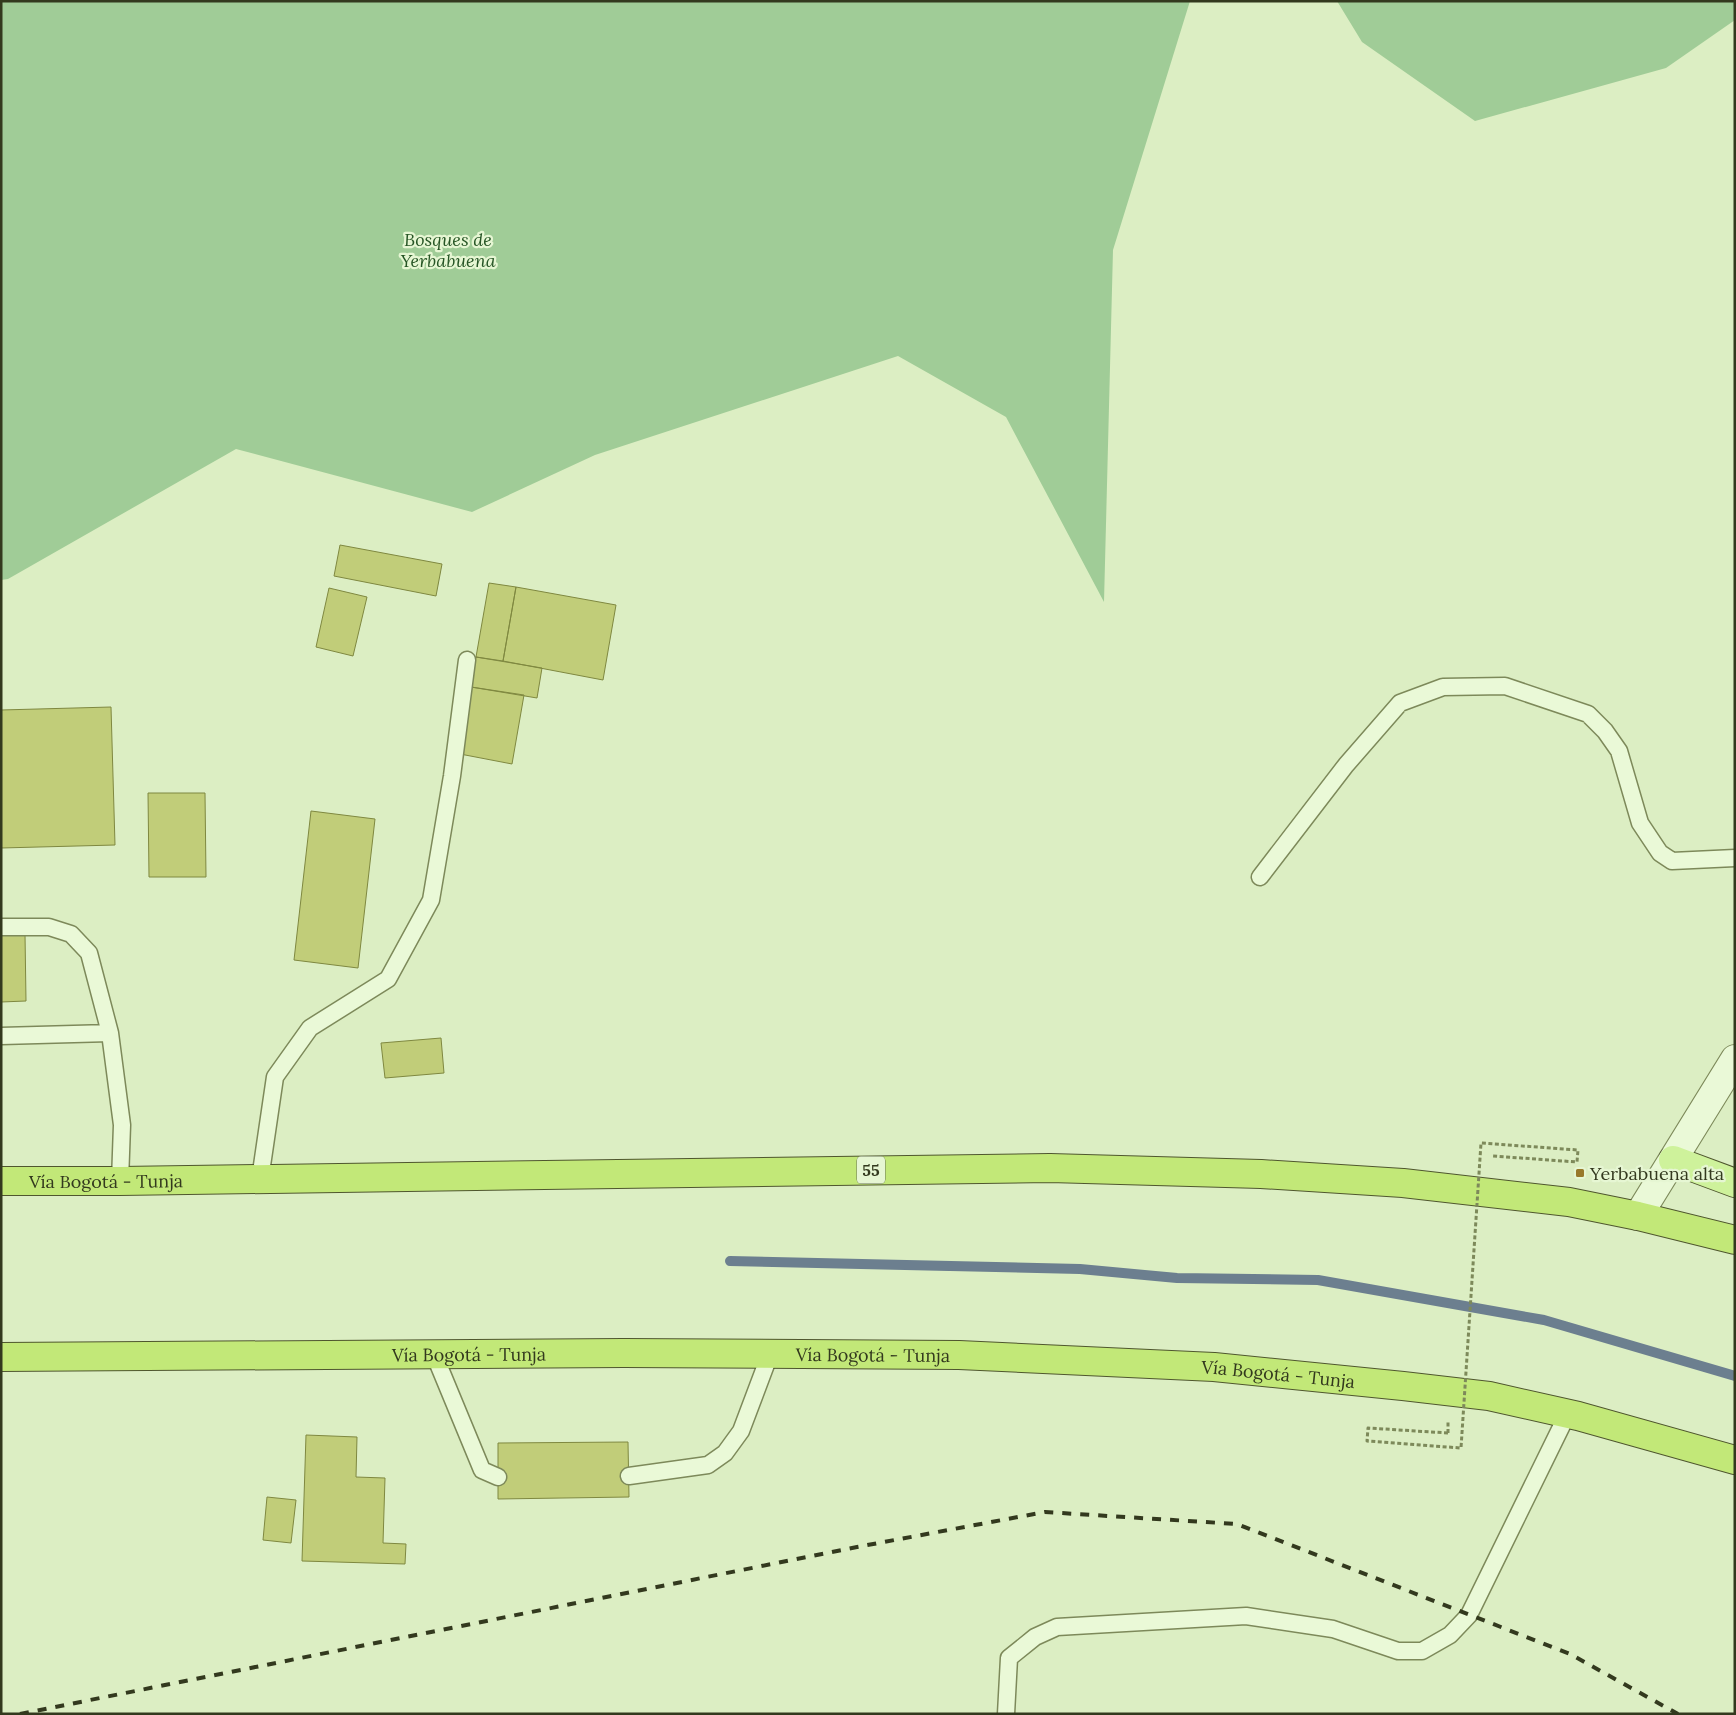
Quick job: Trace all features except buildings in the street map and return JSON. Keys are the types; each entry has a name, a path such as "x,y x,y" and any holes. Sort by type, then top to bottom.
{"highway":[{"name":"Vía Bogotá - Tunja","path":"1,1181 120,1181 1031,1168 1168,1170 1403,1183 1570,1202 1638,1216 1735,1240"},
{"name":"Vía Bogotá - Tunja","path":"1,1356 624,1353 959,1355 1214,1367 1489,1396 1568,1414 1735,1460"}],"main road":[{"path":"1672,1160 1735,1182"},
{"path":"1669,1443 1735,1456"}],"street":[{"path":"1638,1216 1735,1059"}],"lane":[{"path":"260,1179 275,1077 310,1028 388,980 431,900 452,776 467,660"},
{"path":"1260,877 1346,765 1400,703 1443,687 1504,686 1588,714 1605,731 1619,751 1640,823 1660,853 1672,861 1735,858"},
{"path":"1,927 49,927 71,934 89,953 110,1034 122,1125 120,1181"},
{"path":"1,1036 110,1034"},
{"path":"434,1354 482,1470 498,1477"},
{"path":"629,1476 708,1465 725,1453 741,1431 770,1354"},
{"path":"1006,1714 1009,1658 1035,1637 1057,1627 1246,1616 1333,1629 1398,1651 1422,1651 1445,1639 1469,1615 1568,1414"}],"path":[{"path":"1448,1433 1368,1428 1367,1441 1461,1448 1481,1143 1578,1150 1576,1162 1493,1156"}],"green space":[{"name":"Bosques de Yerbabuena","path":"1,1 1190,1 1113,250 1104,602 1006,417 898,356 595,455 472,512 236,449 8,579 1,580"},
{"path":"1337,1 1735,1 1735,20 1666,68 1475,121 1362,42"}],"waterway":[{"path":"730,1261 1080,1269 1177,1278 1318,1280 1544,1320 1735,1376"}],"railway":[{"path":"20,1714 857,1547 1045,1512 1237,1524 1570,1654 1678,1714"}],"place":[{"name":"Yerbabuena alta","path":"1580,1173"}]}
